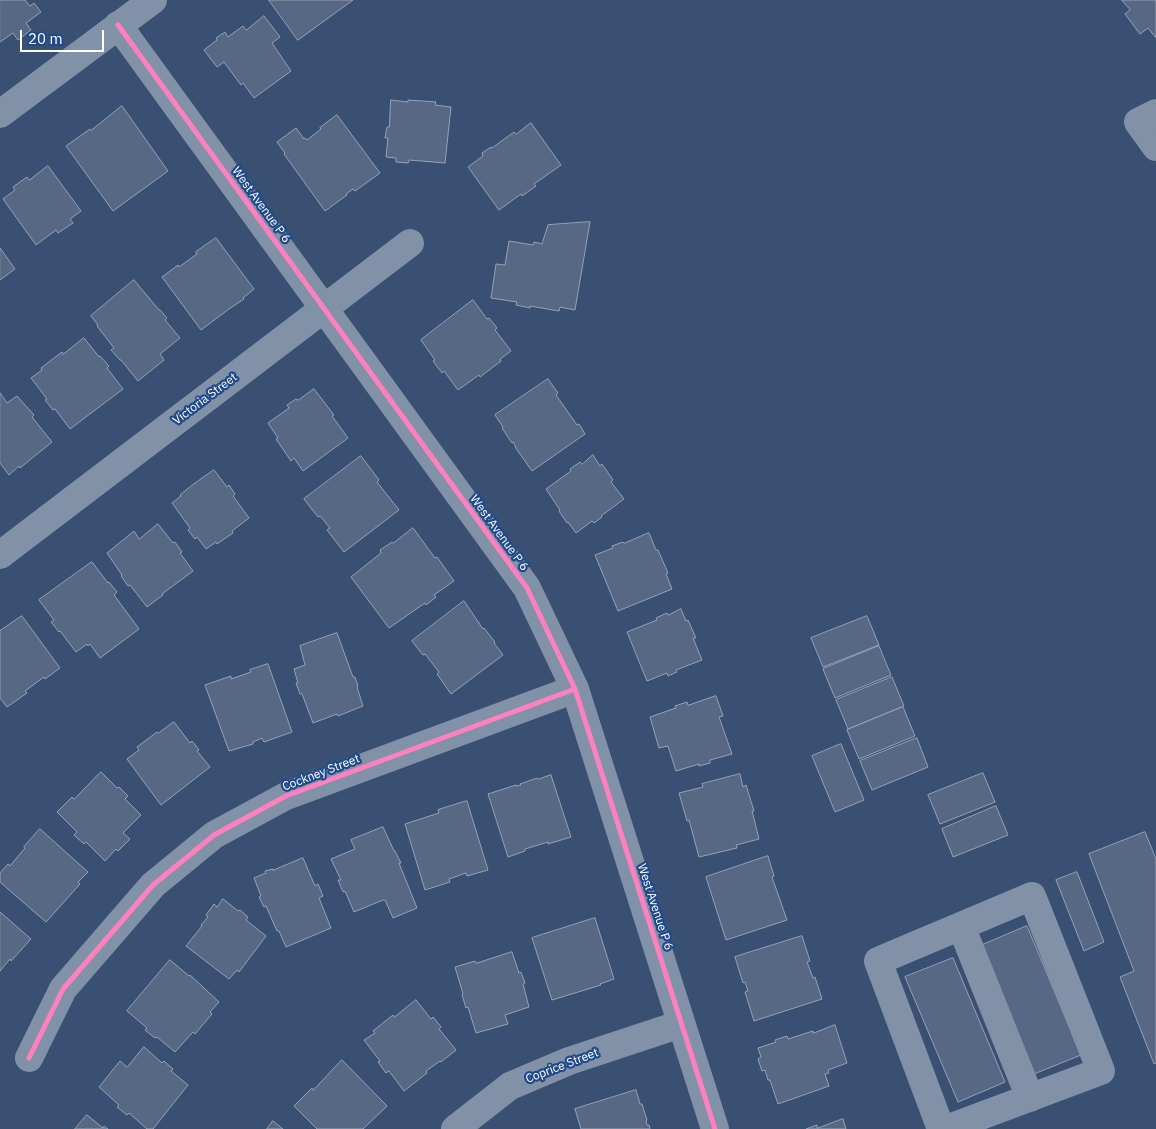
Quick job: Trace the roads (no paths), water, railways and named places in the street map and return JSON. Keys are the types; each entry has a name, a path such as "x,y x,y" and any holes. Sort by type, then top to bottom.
{"street":[{"path":"0,114 154,0"},
{"name":"West Avenue P 6","path":"118,25 527,588 575,690 714,1129"},
{"path":"1156,113 1138,122 1156,146"},
{"name":"Victoria Street","path":"0,555 410,243"},
{"name":"Cockney Street","path":"29,1058 63,989 153,885 214,835 286,796 575,690"},
{"path":"941,1129 878,961 1032,896 1101,1071 946,1129"},
{"path":"961,926 1030,1098"},
{"name":"Coprice Street","path":"455,1129 510,1086 569,1061 681,1024"}]}
